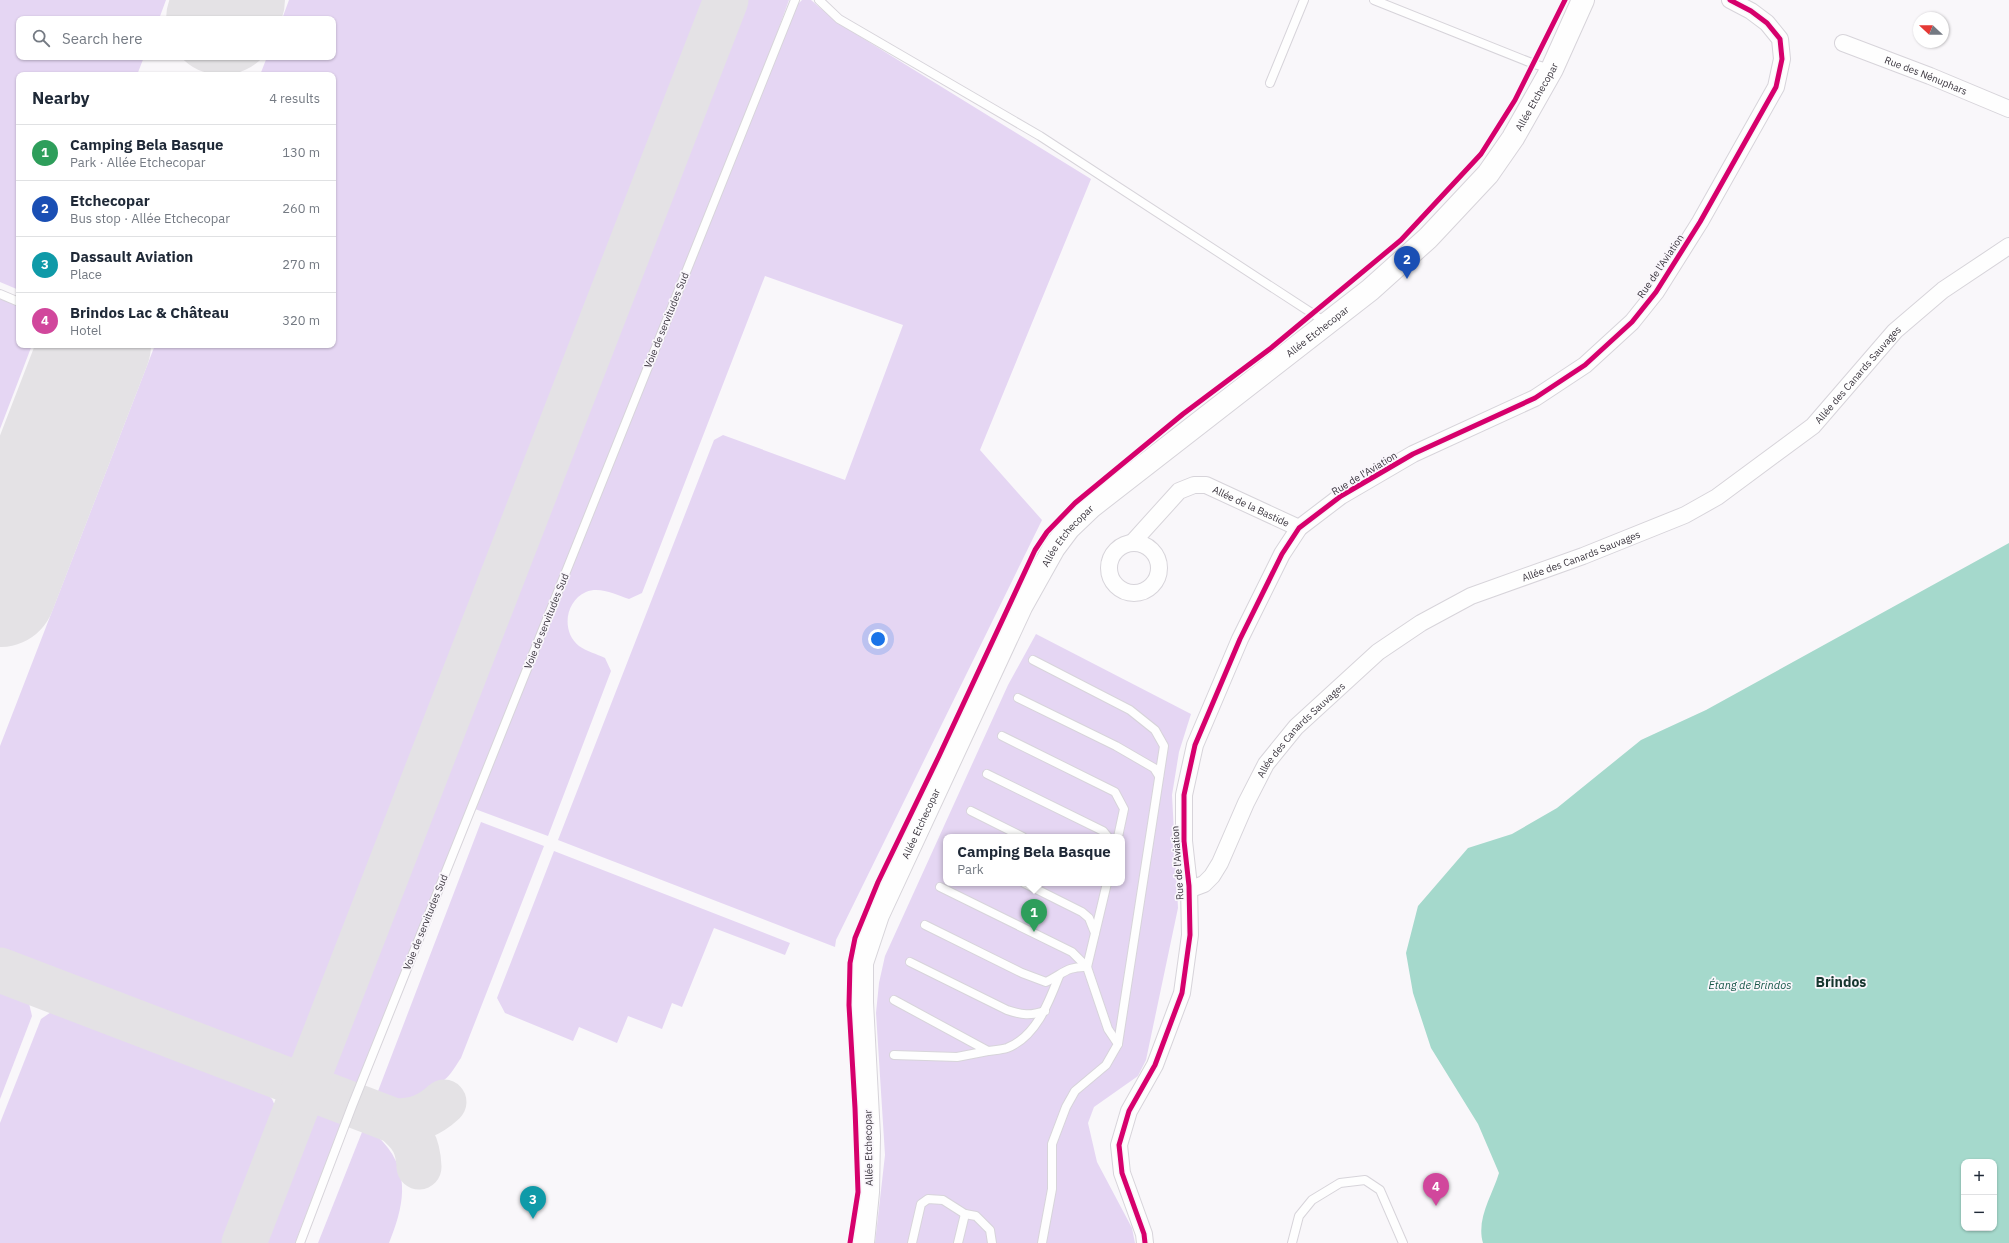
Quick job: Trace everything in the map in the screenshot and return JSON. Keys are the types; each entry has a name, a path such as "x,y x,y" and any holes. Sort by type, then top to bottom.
{"street":[{"name":"Allée Etchecopar","path":"863,1243 868,1192 869,1136 862,1002 862,963 878,915 1021,607 1054,548 1069,528 1091,508 1370,290 1428,238 1488,174 1513,138 1552,69 1583,0"},
{"name":"Rue de l'Aviation","path":"1145,1243 1144,1234 1122,1173 1119,1145 1129,1111 1155,1065 1182,993 1190,935 1189,886 1184,841 1184,795 1195,745 1240,639 1282,554 1299,528 1341,496 1413,454 1535,398 1585,365 1632,322 1656,292 1700,222 1776,87 1782,59 1780,39 1767,23 1752,11 1730,0"},
{"name":"Rue des Nénuphars","path":"1843,43 1930,76 2009,109"},
{"name":"Allée des Canards Sauvages","path":"1189,886 1196,887 1204,884 1212,876 1220,863 1246,803 1266,764 1296,727 1378,652 1421,623 1471,596 1583,556 1685,515 1717,497 1813,426 1895,331 1937,295 1999,251 2009,246"},
{"name":"Allée de la Bastide","path":"1132,543 1179,491 1194,485 1206,485 1299,528"}],"lane":[{"name":"Voie de servitudes Sud","path":"300,1243 352,1106 794,0"},
{"path":"819,0 839,19 1040,136 1327,323"},
{"path":"1270,83 1304,0"},
{"path":"1374,0 1534,64 1552,69"},
{"path":"0,294 16,301"},
{"path":"1033,660 1130,710 1155,730 1164,746 1118,1044 1106,1065 1075,1091 1066,1107 1052,1144 1052,1189 1042,1243"},
{"path":"1018,698 1116,746 1154,768 1159,776"},
{"path":"1002,736 1115,792 1124,809 1119,834"},
{"path":"987,774 1103,831 1106,834"},
{"path":"971,811 1017,834"},
{"path":"1030,886 1082,912 1089,918 1095,934"},
{"path":"1102,886 1104,896"},
{"path":"1087,967 1106,886"},
{"path":"940,887 1072,952 1087,967 1108,1029 1118,1044"},
{"path":"925,925 1022,973 1046,982 1059,976 1067,969 1087,967"},
{"path":"910,962 1007,1010 1023,1016 1033,1015 1045,1011"},
{"path":"894,1055 957,1056 1006,1048 1015,1044 1025,1036 1045,1011 1059,976"},
{"path":"894,1000 988,1051"},
{"path":"1292,1243 1299,1216 1312,1200 1340,1184 1365,1180 1380,1190 1403,1243"},
{"path":"912,1243 921,1204 928,1198 943,1200 966,1214 976,1216 990,1230 992,1243"},
{"path":"958,1243 966,1214"}],"shaded area":[{"path":"0,0 166,0 160,16 16,16 16,60 143,60 138,72 16,72 16,289 0,282"},
{"path":"289,0 716,0 307,1052 301,1062 291,1065 280,1064 0,956 0,746 154,348 336,348 336,72 261,72 266,60 336,60 336,16 283,16"},
{"path":"735,0 789,0 769,55 354,1091 317,1078"},
{"path":"802,0 811,0 838,23 1091,179 980,450 1042,520 836,940 835,947 558,840 714,440 723,435 845,480 903,325 765,276 642,593 629,599 608,592 591,590 579,596 570,609 568,625 573,640 582,648 605,658 611,671 548,836 475,809 797,5"},
{"path":"0,299 16,305 16,348 31,348 0,429"},
{"path":"1036,634 1191,714 1179,752 1172,795 1178,908 1146,1060 1138,1076 1094,1107 1088,1123 1097,1162 1132,1228 1135,1243 875,1243 885,1155 876,1013 879,983 885,956 1008,685"},
{"path":"481,822 544,846 461,1058 453,1070 447,1078 437,1086 420,1095 393,1101 375,1099"},
{"path":"554,851 790,943 785,955 714,928 682,1007 672,1003 662,1029 628,1016 617,1043 579,1027 573,1041 505,1013 497,998"},
{"path":"0,987 28,999 32,1016 0,1099"},
{"path":"57,1008 258,1083 272,1099 279,1115 277,1135 235,1243 0,1243 0,1123 41,1019"},
{"path":"307,1104 343,1118 295,1243 253,1243"},
{"path":"364,1127 381,1140 392,1154 398,1166 401,1179 401,1204 389,1243 318,1243"}],"water":[{"name":"Étang de Brindos","path":"2009,543 2009,1243 1483,1243 1481,1234 1483,1216 1499,1173 1478,1124 1431,1048 1413,993 1406,953 1418,906 1468,848 1512,834 1557,808 1641,740 1706,710"}],"taxiway":[{"path":"244,1243 726,0"},
{"path":"0,970 395,1121 406,1131 413,1141 417,1152 419,1167"},
{"path":"395,1121 421,1117 433,1111 444,1102"}],"runway":[{"path":"223,16 229,0"},
{"path":"0,591 94,348"}],"cycle path":[{"path":"850,1243 858,1192 849,1005 850,963 855,938 878,882 939,756 1035,550 1047,532 1075,503 1183,414 1271,348 1401,240 1481,154 1515,100 1565,0"},
{"path":"1145,1243 1144,1234 1122,1173 1119,1145 1129,1111 1155,1065 1182,993 1190,935 1189,886 1184,841 1184,795 1195,745 1240,639 1282,554 1299,528 1341,496 1413,454 1535,398 1585,365 1632,322 1656,292 1700,222 1776,87 1782,59 1780,39 1767,23 1751,11 1730,0"}],"place":[{"name":"Etchecopar","path":"1407,279"},
{"name":"Camping Bela Basque","path":"1034,932"},
{"name":"Brindos Lac & Château","path":"1436,1206"},
{"name":"Dassault Aviation","path":"533,1219"}],"district":[{"name":"Brindos","path":"1841,982"}]}
